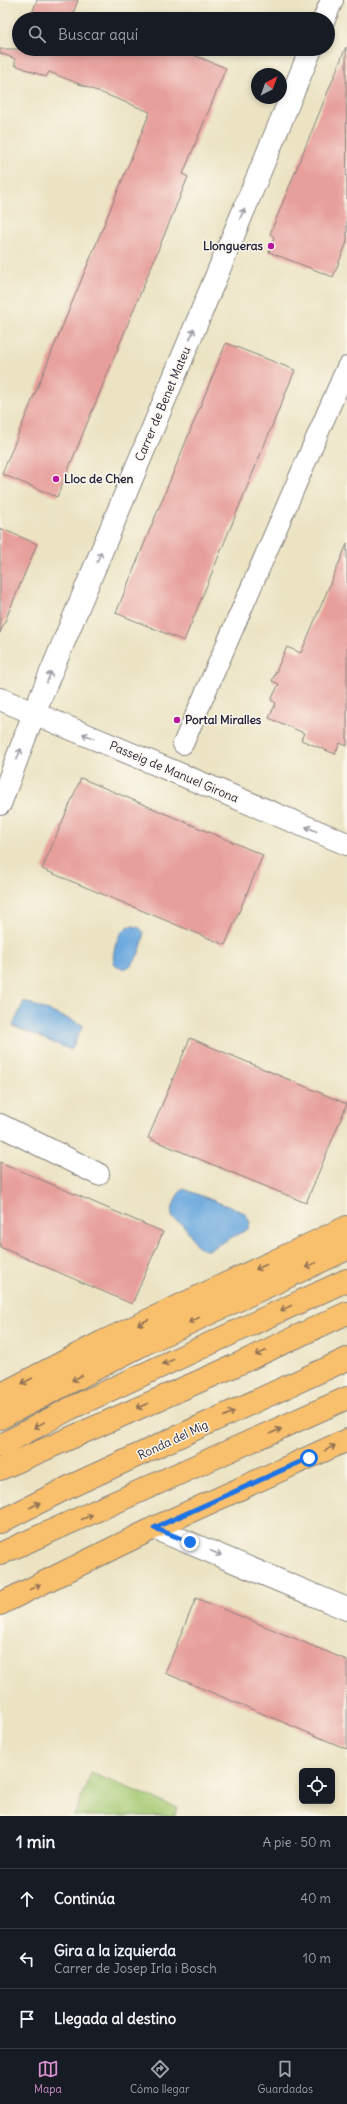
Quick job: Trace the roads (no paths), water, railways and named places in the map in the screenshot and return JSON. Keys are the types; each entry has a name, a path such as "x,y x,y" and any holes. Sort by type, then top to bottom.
{"main road":[{"path":"0,1395 102,1342 347,1227"},
{"path":"0,1418 144,1344 347,1249"},
{"path":"0,1446 71,1408 347,1280"},
{"path":"0,1469 227,1369 347,1313"},
{"name":"Ronda del Mig","path":"0,1522 71,1486 347,1359"},
{"path":"0,1554 347,1398"},
{"path":"0,1604 154,1528 347,1440"}],"street":[{"path":"327,12 332,0"},
{"name":"Carrer de Benet Mateu","path":"0,804 34,713 308,56"},
{"path":"183,744 347,367"},
{"name":"Passeig de Manuel Girona","path":"0,699 347,844"},
{"path":"0,1125 98,1174"},
{"path":"154,1528 347,1609"}],"water":[{"path":"130,926 138,927 142,930 142,943 140,951 132,964 127,968 121,968 114,963 113,958 115,948 122,932"},
{"path":"24,1001 83,1025 71,1050 13,1026"},
{"path":"184,1189 245,1213 250,1222 248,1229 208,1250 203,1250 197,1246 190,1233 172,1217 176,1199 179,1193"}],"place":[{"name":"Llongueras","path":"271,246"},
{"name":"Lloc de Chen","path":"56,479"},
{"name":"Portal Miralles","path":"177,720"}]}
